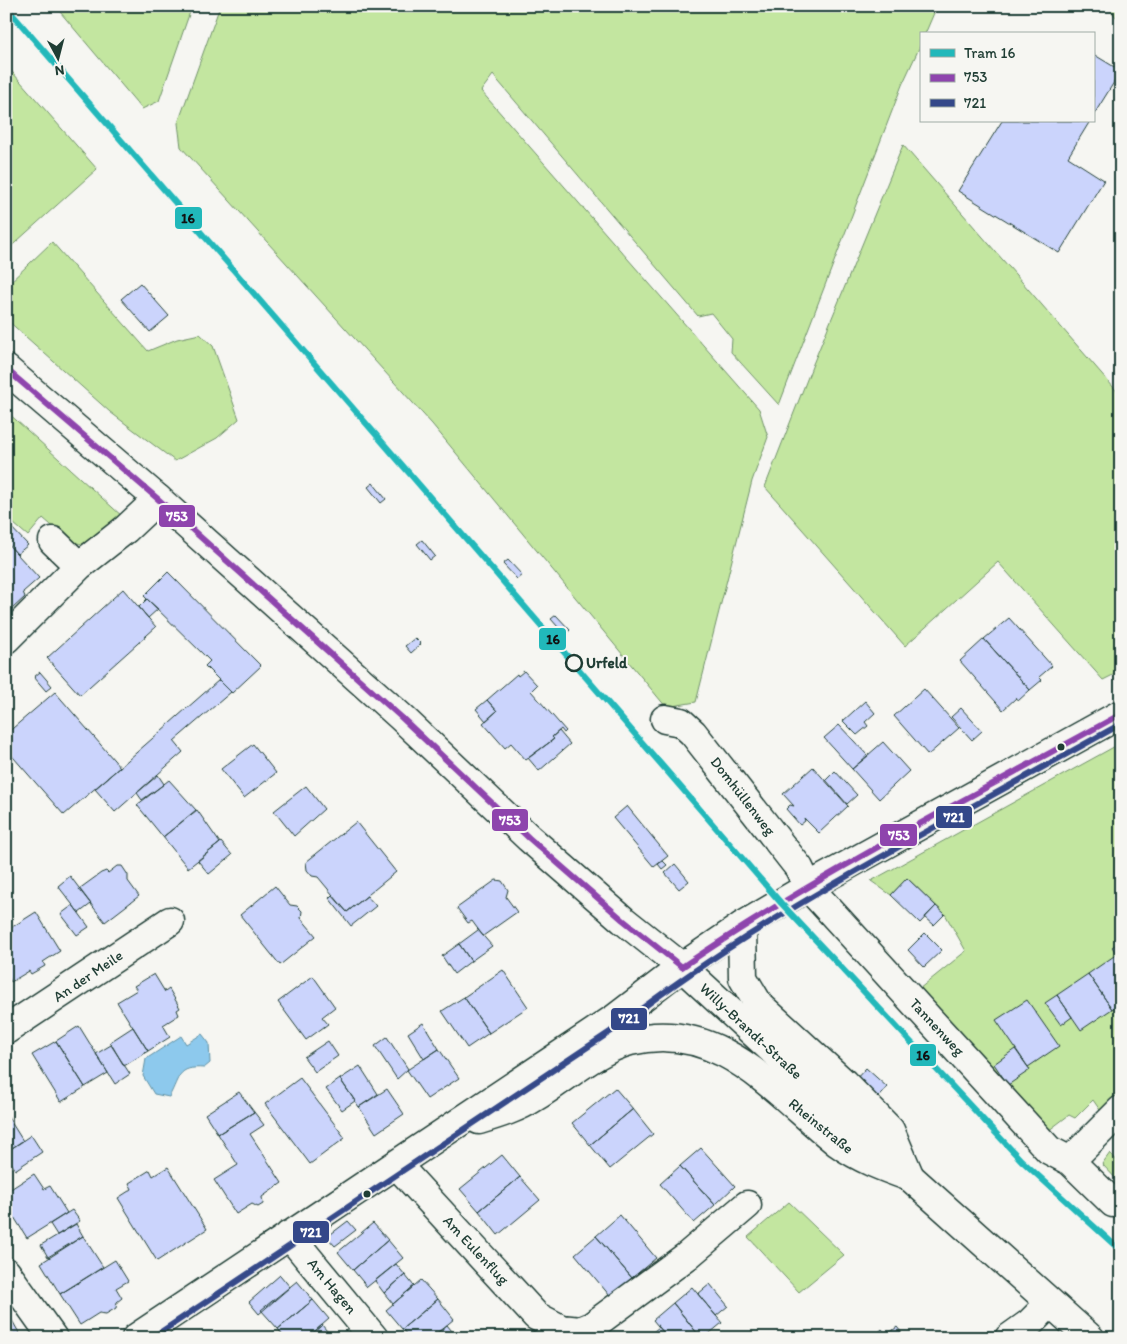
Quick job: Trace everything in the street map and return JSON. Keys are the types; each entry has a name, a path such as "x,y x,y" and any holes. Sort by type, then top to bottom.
{"street":[{"name":"Willy-Brandt-Straße","path":"6,369 158,499 401,717 528,838 623,920 682,967 910,1177 1090,1338"},
{"path":"6,639 79,566 126,529 158,499"},
{"path":"53,541 79,566"},
{"name":"Rheinstraße","path":"136,1338 614,1019 682,967 742,926 808,887 1121,714"},
{"name":"Domhüllenweg","path":"665,719 681,722 693,733 800,868 808,887"},
{"name":"Tannenweg","path":"808,887 1049,1150 1070,1161 1113,1203"},
{"name":"An der Meile","path":"6,1030 170,921"},
{"path":"742,926 743,978 759,1005 844,1083 890,1130 910,1177"},
{"name":"Rheinstraße","path":"452,1128 510,1111 534,1098 608,1050 630,1041 670,1036 717,1047 755,1073 840,1144 865,1160 910,1177"},
{"path":"1070,1161 1121,1110"},
{"name":"Am Eulenflug","path":"397,1165 536,1316 560,1333 580,1331 592,1326 687,1256 748,1205"},
{"name":"Am Hagen","path":"290,1235 374,1338"},
{"path":"6,1272 53,1338"},
{"path":"1009,1338 1030,1322 1050,1302"}],"green space":[{"path":"55,6 192,6 159,101 142,109"},
{"path":"220,6 937,6 926,32 920,32 920,46 902,85 779,405 731,352 732,339 711,313 698,316 493,75 481,91 759,409 768,437 752,481 696,702 666,707 432,424 181,147 178,123"},
{"path":"1107,6 1121,6 1121,23"},
{"path":"6,65 97,169 6,251"},
{"path":"903,145 1121,396 1121,671 1103,680 998,562 905,646 765,487 813,364"},
{"path":"52,242 148,351 177,339 200,334 213,346 239,419 217,438 175,461 110,412 6,319 6,286"},
{"path":"6,411 123,517 91,542 83,544 76,543 67,538 43,518 28,536 6,517"},
{"path":"1121,743 1121,1093 1102,1113 1093,1100 1075,1118 1069,1115 1048,1131 919,989 966,951 945,914 907,878 891,895 871,881"},
{"path":"1110,1153 1121,1165 1121,1184 1102,1164"},
{"path":"789,1202 844,1255 799,1292 748,1237"}],"water":[{"path":"202,1034 209,1043 210,1063 204,1068 189,1069 180,1074 169,1097 154,1094 143,1076 146,1059 181,1036 186,1044"}],"building":[{"path":"1094,55 1121,71 1094,114"},
{"path":"1001,122 1089,122 1068,157 1104,180 1059,253 958,191"},
{"path":"140,283 169,316 150,332 121,299"},
{"path":"373,483 386,499 381,503 368,487"},
{"path":"6,522 28,545 17,554 6,542"},
{"path":"422,540 435,556 430,560 417,544"},
{"path":"6,542 39,578 23,592 25,597 12,609 6,607"},
{"path":"508,560 522,575 517,579 503,564"},
{"path":"168,572 261,666 232,693 205,666 210,661 144,596"},
{"path":"123,589 156,627 80,695 47,658"},
{"path":"147,599 158,609 148,618 139,607"},
{"path":"556,615 570,630 565,635 551,619"},
{"path":"1009,618 1052,666 1039,677 1042,680 1030,690 984,639"},
{"path":"415,638 421,644 411,653 405,646"},
{"path":"984,639 1030,690 1018,701 1016,698 1003,710 960,661"},
{"path":"524,671 537,685 531,691 566,731 564,733 561,729 552,737 554,739 526,760 511,743 505,748 483,723 497,711 487,700 517,674 518,676"},
{"path":"40,672 52,686 46,691 34,677"},
{"path":"219,680 231,692 174,741 183,752 115,812 95,789"},
{"path":"924,689 959,728 928,755 894,716"},
{"path":"55,692 120,767 64,815 6,749 6,734"},
{"path":"487,700 497,711 486,721 476,709"},
{"path":"865,701 875,713 865,722 868,726 857,735 843,721"},
{"path":"961,708 982,731 972,740 951,717"},
{"path":"839,725 868,756 852,769 824,738"},
{"path":"559,731 570,744 539,771 528,758 554,739 552,737"},
{"path":"883,742 909,771 879,799 852,769"},
{"path":"253,744 276,773 244,798 221,769"},
{"path":"813,767 848,806 819,833 804,818 805,821 800,825 786,809 790,805 794,806 783,794"},
{"path":"835,771 857,795 847,804 826,780"},
{"path":"158,775 164,784 142,800 137,793"},
{"path":"169,780 196,810 163,837 137,805"},
{"path":"306,786 324,809 294,836 274,811"},
{"path":"627,806 668,856 654,867 613,818"},
{"path":"197,810 220,843 188,868 163,837"},
{"path":"356,822 396,872 347,912 318,877 312,876 307,870 306,862"},
{"path":"221,842 232,855 209,874 198,861"},
{"path":"663,861 667,865 662,869 658,864"},
{"path":"675,864 689,881 679,889 665,873"},
{"path":"117,866 122,866 128,875 128,881 139,896 105,922 79,889 101,873 106,871 108,873"},
{"path":"70,876 91,904 79,913 58,886"},
{"path":"907,878 936,906 920,923 891,895"},
{"path":"496,880 502,881 508,890 506,897 517,912 483,936 472,921 468,923 457,908"},
{"path":"275,886 290,905 297,906 302,911 301,918 316,936 280,965 240,915"},
{"path":"332,895 347,912 367,896 376,906 351,926 329,898"},
{"path":"73,905 89,927 77,935 61,914"},
{"path":"936,906 945,914 934,925 925,917"},
{"path":"36,912 60,951 43,962 45,966 31,974 29,971 11,982 6,973 6,931"},
{"path":"478,930 492,946 471,961 459,944"},
{"path":"925,933 942,950 924,967 908,950"},
{"path":"1121,941 1121,959 1112,947"},
{"path":"459,944 471,961 454,974 442,956"},
{"path":"1117,954 1121,959 1121,1003 1112,1009 1088,974"},
{"path":"503,970 528,1007 489,1033 464,997"},
{"path":"154,974 165,992 169,989 180,1008 177,1010 179,1015 163,1025 170,1037 148,1051 117,1002 137,990 134,986"},
{"path":"1088,974 1112,1009 1081,1030 1057,995"},
{"path":"313,976 335,1007 322,1017 328,1024 306,1040 278,1002"},
{"path":"1057,995 1072,1017 1061,1025 1045,1003"},
{"path":"464,997 489,1033 467,1048 442,1011"},
{"path":"1027,1000 1059,1046 1028,1067 996,1020"},
{"path":"423,1023 439,1049 424,1059 408,1033"},
{"path":"79,1026 108,1073 85,1087 56,1041"},
{"path":"133,1027 148,1051 124,1066 110,1042"},
{"path":"387,1037 408,1069 397,1079 375,1046"},
{"path":"56,1041 85,1087 61,1102 32,1055"},
{"path":"328,1041 338,1056 315,1072 304,1057"},
{"path":"111,1045 130,1074 115,1084 96,1054"},
{"path":"439,1049 459,1078 427,1099 407,1070"},
{"path":"1015,1049 1030,1070 1008,1085 994,1064"},
{"path":"360,1066 378,1094 359,1107 340,1079"},
{"path":"866,1068 887,1087 876,1100 854,1081"},
{"path":"300,1078 345,1138 310,1164 265,1104"},
{"path":"340,1079 355,1101 342,1110 326,1089"},
{"path":"615,1088 633,1109 590,1145 572,1123"},
{"path":"387,1089 404,1114 376,1133 359,1107"},
{"path":"239,1092 254,1112 218,1134 205,1114"},
{"path":"633,1109 653,1134 610,1169 590,1145"},
{"path":"254,1112 264,1125 250,1134 282,1183 262,1197 263,1204 258,1207 252,1204 236,1214 214,1180 238,1165 218,1134"},
{"path":"6,1114 23,1141 6,1152"},
{"path":"31,1135 42,1152 15,1170 6,1152"},
{"path":"701,1148 735,1186 715,1205 680,1166"},
{"path":"502,1155 520,1177 479,1211 460,1189"},
{"path":"680,1166 715,1205 694,1223 660,1184"},
{"path":"168,1167 207,1229 157,1261 118,1198 132,1189 129,1183 150,1170 153,1176"},
{"path":"34,1174 44,1189 50,1186 67,1213 27,1238 6,1204 6,1192"},
{"path":"520,1177 540,1200 498,1235 479,1211"},
{"path":"72,1210 80,1221 57,1235 50,1224"},
{"path":"620,1215 656,1258 632,1278 596,1236"},
{"path":"348,1221 356,1230 335,1246 327,1237"},
{"path":"373,1223 388,1240 353,1270 338,1252"},
{"path":"76,1224 83,1236 48,1257 41,1245"},
{"path":"83,1236 103,1267 60,1294 41,1263"},
{"path":"596,1236 632,1278 610,1296 575,1254"},
{"path":"388,1240 403,1258 367,1287 353,1270"},
{"path":"115,1260 128,1281 116,1288 122,1298 117,1302 116,1308 106,1314 99,1313 80,1325 60,1294"},
{"path":"396,1264 405,1275 384,1293 375,1281"},
{"path":"280,1275 290,1287 259,1314 249,1302"},
{"path":"405,1275 414,1286 393,1304 384,1293"},
{"path":"421,1280 438,1299 402,1329 386,1310"},
{"path":"297,1281 313,1300 278,1329 261,1310"},
{"path":"710,1284 728,1306 716,1316 698,1294"},
{"path":"692,1287 722,1323 704,1338 701,1338 673,1303"},
{"path":"438,1299 454,1319 431,1338 410,1338 402,1329"},
{"path":"313,1300 329,1319 307,1338 285,1338 278,1329"},
{"path":"673,1303 701,1338 668,1338 653,1320"},
{"path":"9,1315 22,1338 6,1338 6,1317"},
{"path":"322,1325 331,1336 329,1338 307,1338"},
{"path":"447,1325 456,1336 454,1338 431,1338"},
{"path":"659,1327 668,1338 649,1338 648,1336"},
{"path":"897,1327 906,1338 889,1338 887,1335"},
{"path":"882,1329 889,1338 872,1338"}],"tram line":[{"name":"16","path":"6,7 781,903 1021,1160 1121,1251"}],"transit line":[{"name":"753","path":"6,369 158,499 401,717 529,838 623,920 682,967"},
{"name":"753","path":"682,967 788,899 843,867 1121,714"},
{"name":"721","path":"152,1338 619,1026 729,948 843,878 1121,724"}],"place":[{"name":"Urfeld","path":"574,663"}]}
